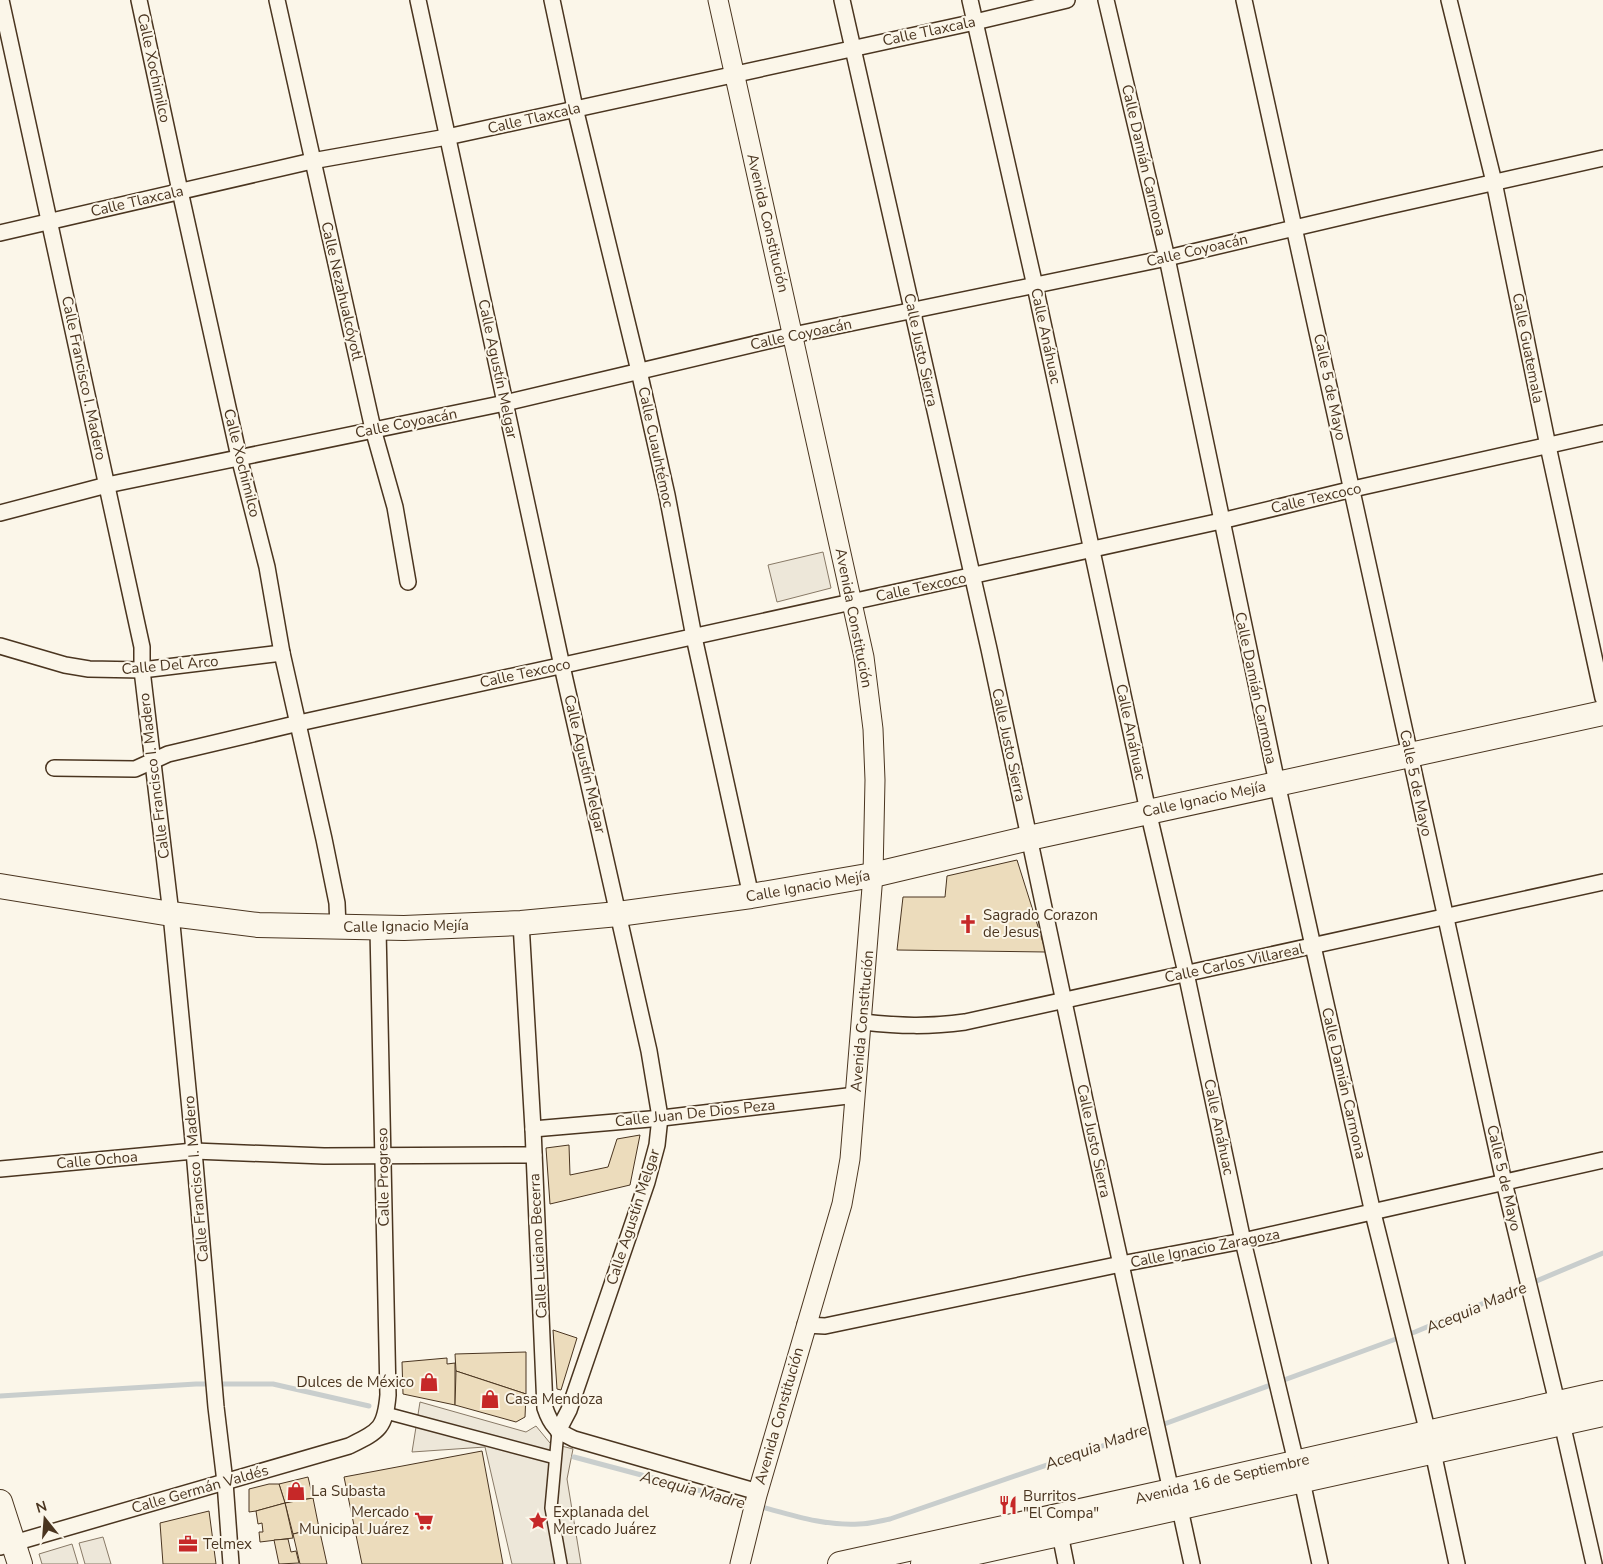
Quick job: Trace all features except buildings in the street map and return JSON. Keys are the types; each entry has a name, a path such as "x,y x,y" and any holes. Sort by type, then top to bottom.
{"main road":[{"name":"Calle Ignacio Mejía","path":"0,886 170,914 258,925 378,929 521,923 618,914 751,896 873,875 1148,811 1603,713"},
{"name":"Avenida 16 de Septiembre","path":"840,1564 1175,1500 1560,1413 1603,1393"},
{"name":"Avenida 16 de Septiembre","path":"1560,1413 1603,1414"},
{"name":"Avenida 16 de Septiembre","path":"923,1564 1060,1534 1175,1500"},
{"path":"0,1502 11,1551"}],"street":[{"name":"Calle Francisco I. Madero","path":"1,0 142,647 142,670 170,914 194,1151 231,1564"},
{"name":"Calle Xochimilco","path":"139,0 239,457 267,566 282,653 299,722 335,894 338,928"},
{"name":"Calle Nezahualcóyotl","path":"277,0 373,429 395,507 408,582"},
{"name":"Calle Agustín Melgar","path":"418,0 562,666 649,1051 660,1117 657,1145 647,1182 569,1410 558,1431"},
{"name":"Calle Cuauhtémoc","path":"552,0 575,108 639,371 694,637 751,896"},
{"name":"Avenida Constitución","path":"718,0 864,657 873,729 876,780 873,875 863,1022 850,1159 842,1204 757,1494 740,1564"},
{"name":"Calle Justo Sierra","path":"842,0 973,576 1158,1437 1192,1564"},
{"name":"Calle Anáhuac","path":"970,0 1035,286 1243,1241 1320,1564"},
{"name":"Calle Tlaxcala","path":"0,233 312,162 448,137 853,47 975,22 1067,0"},
{"name":"Calle Damián Carmona","path":"1106,0 1167,258 1276,783 1312,946 1373,1213 1430,1442 1456,1564"},
{"name":"Calle 5 de Mayo","path":"1244,0 1504,1182 1527,1272 1594,1564"},
{"name":"Calle Guatemala","path":"1449,0 1494,182 1548,446 1603,698"},
{"name":"Calle Coyoacán","path":"0,513 107,485 505,403 793,335 1167,258 1294,227 1603,158"},
{"name":"Calle Texcoco","path":"54,768 135,769 168,754 299,722 1092,550 1603,433"},
{"name":"Calle Del Arco","path":"0,646 64,665 89,669 142,670 282,653"},
{"name":"Calle Carlos Villareal","path":"863,1022 904,1026 934,1026 965,1022 1603,882"},
{"name":"Calle Luciano Becerra","path":"521,923 533,1129 545,1408 549,1420 558,1431"},
{"name":"Calle Progreso","path":"378,929 388,1385 384,1419"},
{"name":"Calle Juan De Dios Peza","path":"533,1129 856,1095"},
{"path":"194,1151 324,1156 534,1155"},
{"name":"Calle Ochoa","path":"0,1169 194,1151"},
{"name":"Calle Ignacio Zaragoza","path":"806,1325 825,1326 1121,1264 1243,1241 1603,1160"},
{"path":"384,1419 555,1458"},
{"name":"Calle Germán Valdés","path":"11,1551 225,1482 349,1446 369,1436 384,1419"},
{"path":"561,1564 551,1508 558,1431 574,1439 757,1494"},
{"path":"1060,1534 1066,1564"}],"shaded area":[{"path":"823,552 831,588 777,602 768,565"},
{"name":"Explanada del Mercado Juárez","path":"420,1402 526,1432 536,1426 550,1443 573,1449 567,1479 581,1564 512,1564 485,1447 412,1452"},
{"path":"103,1537 111,1564 85,1564 79,1543"},
{"path":"72,1544 78,1564 42,1564 39,1554"}],"waterway":[{"name":"Acequia Madre","path":"758,1506 808,1519 833,1523 863,1524 890,1519 1137,1434 1415,1332 1603,1253"},
{"path":"0,1396 196,1384 273,1384 369,1406"},
{"name":"Acequia Madre","path":"574,1457 750,1504"}],"place":[{"name":"Sagrado Corazon de Jesus","path":"968,924"},
{"name":"Dulces de México","path":"429,1382"},
{"name":"Casa Mendoza","path":"490,1399"},
{"name":"La Subasta","path":"296,1491"},
{"name":"Burritos \"El Compa\"","path":"1008,1505"},
{"name":"Mercado Municipal Juárez","path":"424,1521"},
{"name":"Explanada del Mercado Juárez","path":"538,1521"},
{"name":"Telmex","path":"188,1544"}]}
